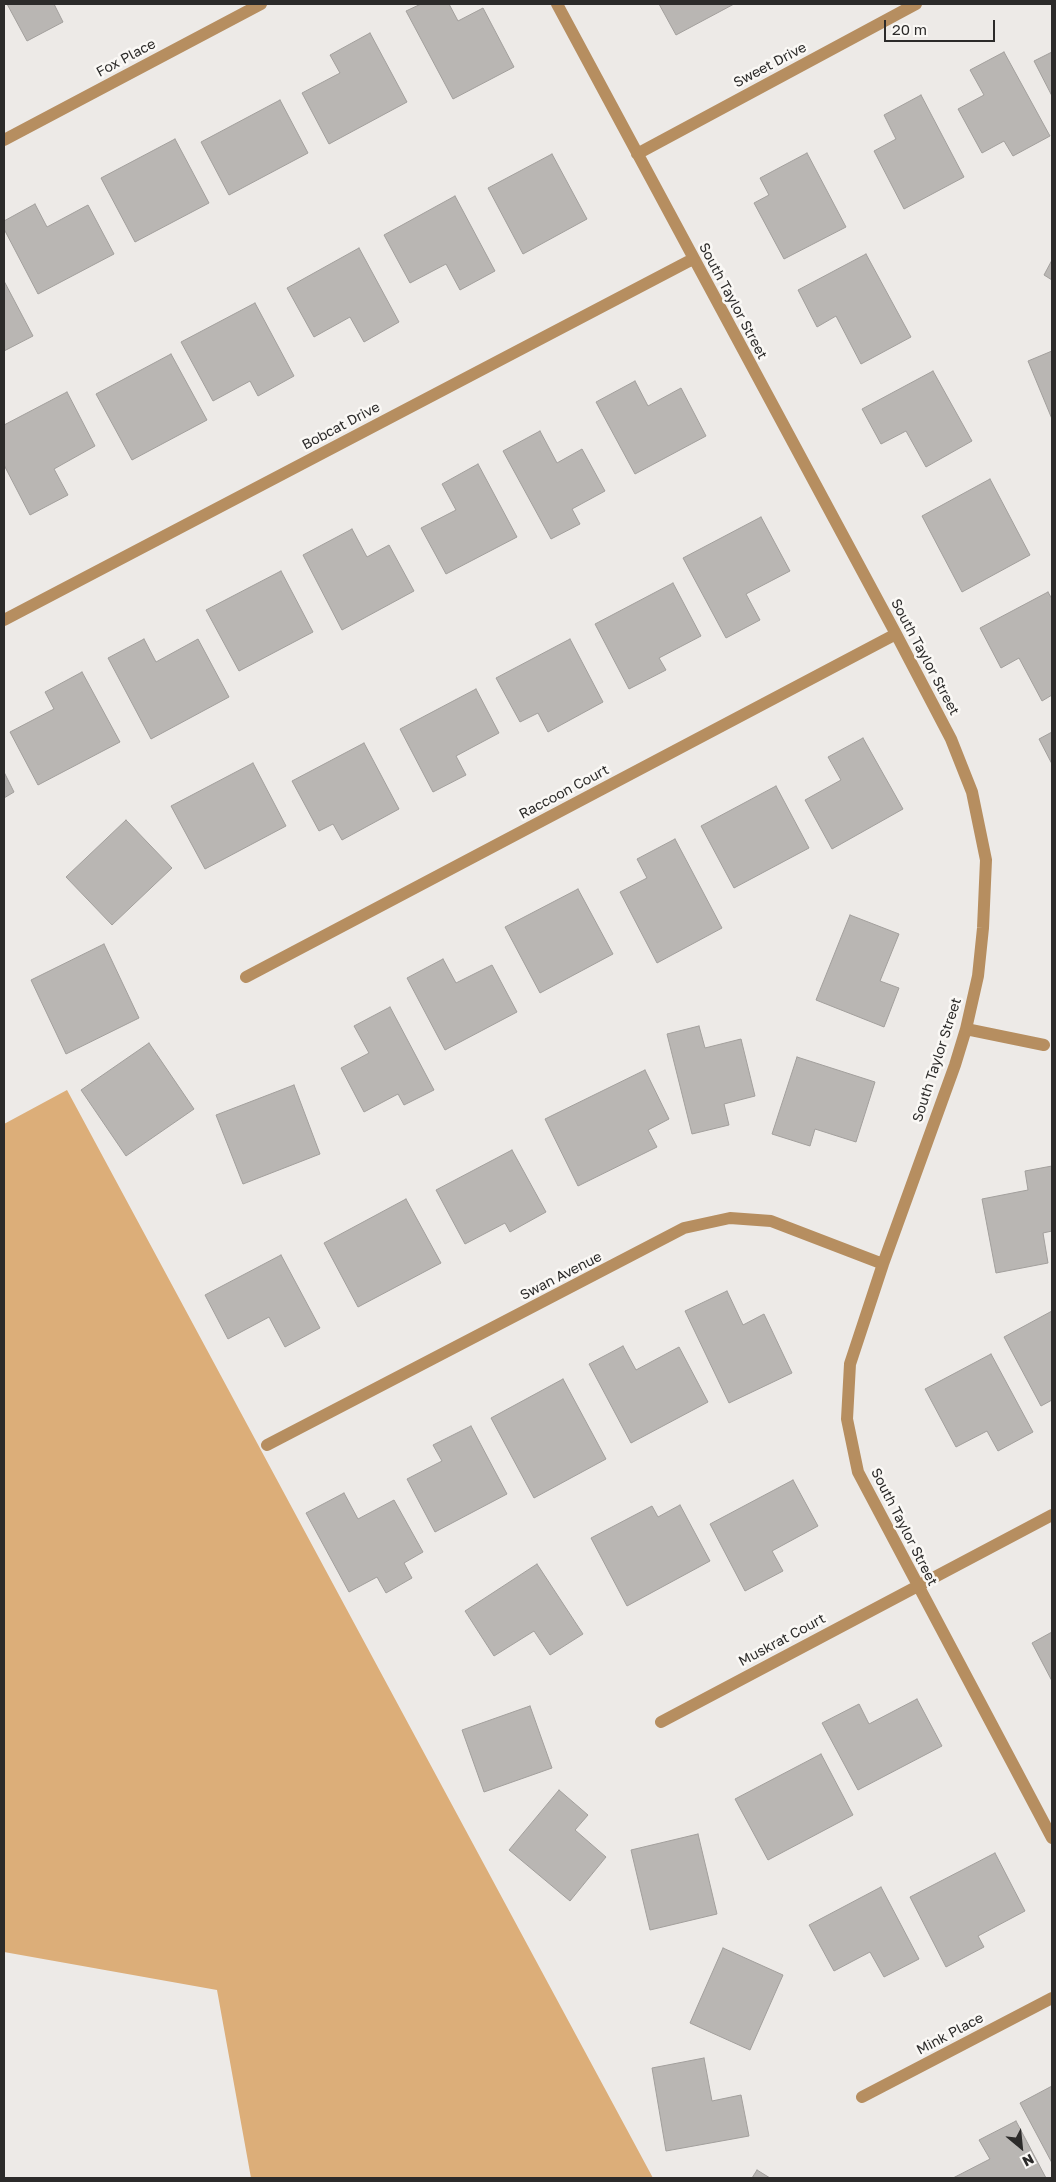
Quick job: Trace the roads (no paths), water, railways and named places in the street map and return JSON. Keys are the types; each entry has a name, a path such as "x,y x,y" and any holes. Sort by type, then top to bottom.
{"street":[{"name":"Fox Place","path":"4,140 261,4"},
{"name":"South Taylor Street","path":"557,4 896,634 951,739 972,792 986,860 983,928 978,976 966,1029 883,1264 850,1364 847,1419 858,1472 1052,1838"},
{"name":"Sweet Drive","path":"637,154 916,4"},
{"name":"Bobcat Drive","path":"4,620 693,259"},
{"name":"Raccoon Court","path":"246,977 896,634"},
{"path":"966,1029 1044,1046"},
{"name":"Swan Avenue","path":"266,1446 684,1228 730,1218 770,1221 883,1264"},
{"name":"Muskrat Court","path":"660,1722 1052,1515"},
{"name":"Mink Place","path":"862,2097 1052,1998"}]}
